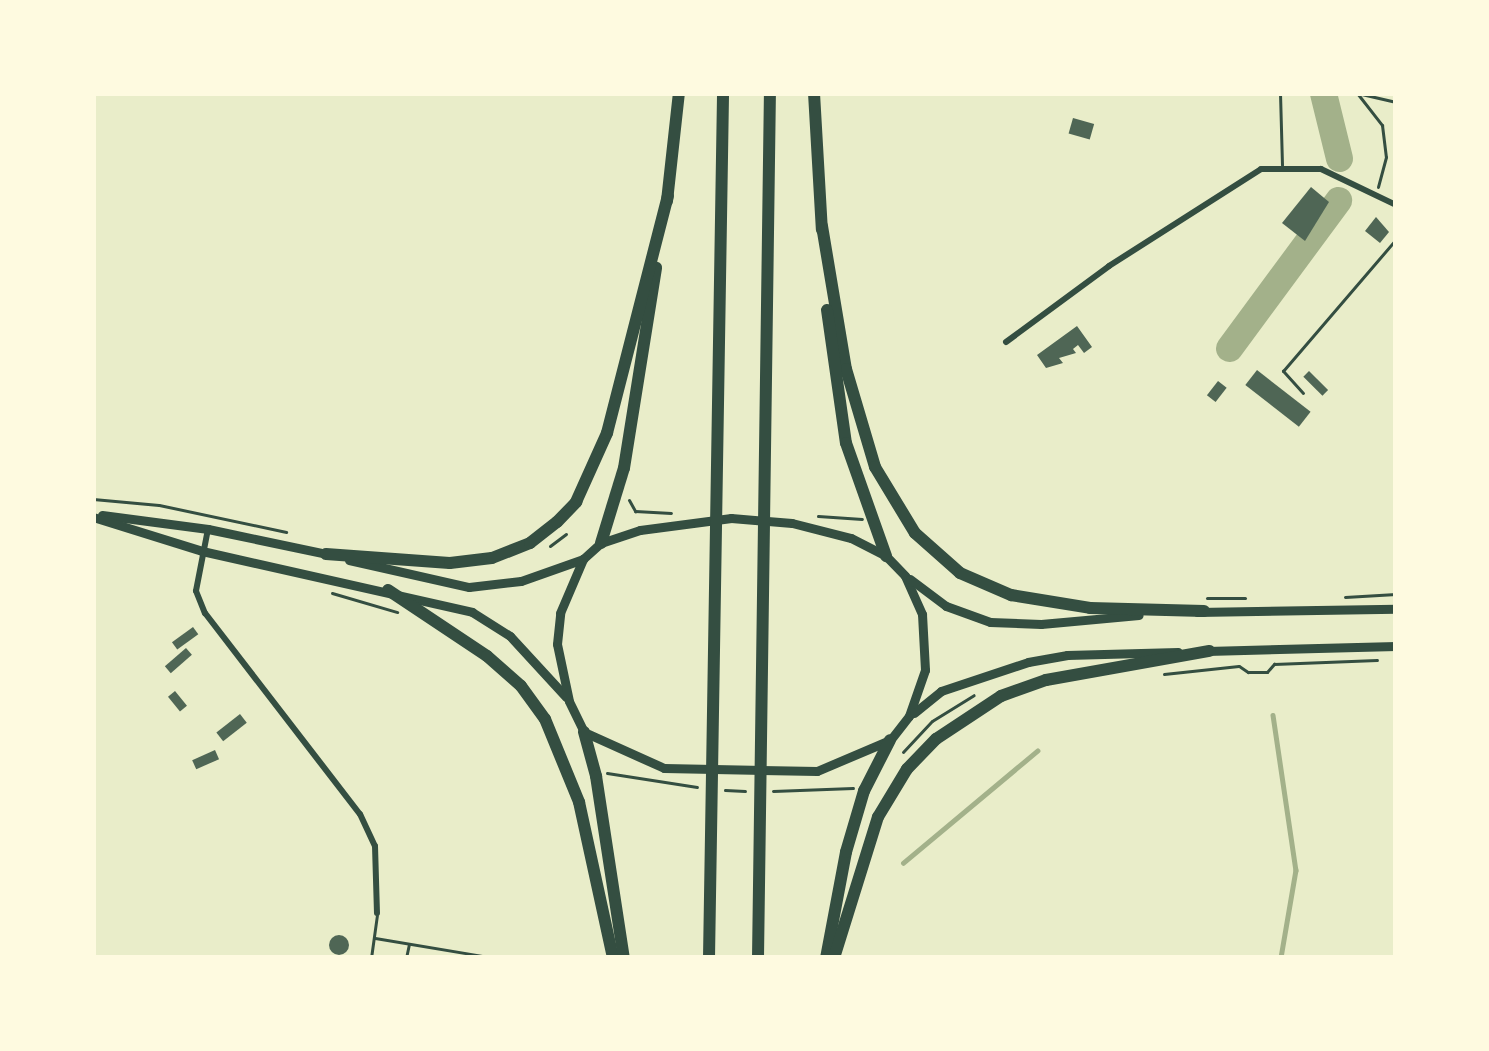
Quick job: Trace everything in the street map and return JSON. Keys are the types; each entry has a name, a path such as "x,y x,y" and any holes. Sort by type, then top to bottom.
{"highway":[{"path":"601,543 618,496 668,196 679,93"},
{"path":"709,958 723,93"},
{"path":"758,958 770,93"},
{"path":"814,93 829,327 846,443 886,556"},
{"path":"326,554 450,563 492,558 530,543 576,502 607,433 668,196"},
{"path":"822,226 846,369 874,467 914,533 960,573 1011,595 1090,608 1202,605"},
{"path":"388,590 487,656 520,686 545,719 579,802 613,958"},
{"path":"830,958 888,801 907,769 936,739 983,707 1046,680 1209,651"},
{"path":"584,732 596,776 624,958"},
{"path":"830,958 864,790 890,740"}],"main road":[{"path":"93,516 208,529 469,587 521,581 583,559 601,543 675,518 826,524 886,556 946,606 990,622 1040,624 1202,605 1396,609"},
{"path":"93,516 202,551 472,612 510,636 569,701"},
{"path":"583,559 560,613 557,644 569,701 584,732 664,768 817,771 890,740 920,695 926,643 922,614 905,576"},
{"path":"909,716 941,691 1028,662 1067,656 1396,646"}],"street":[{"path":"1006,342 1210,198 1262,169 1329,171 1396,205"},
{"path":"208,529 196,591 205,613 360,814 375,846 377,913"}],"lane":[{"path":"1280,93 1282,166"},
{"path":"1304,394 1283,371 1396,238"},
{"path":"371,958 377,913"},
{"path":"375,938 495,958"},
{"path":"406,958 410,942"}],"path":[{"path":"1357,93 1396,102"},
{"path":"1357,93 1382,125 1386,157 1375,194"},
{"path":"1386,157 1396,163"},
{"path":"618,496 630,500 635,511 675,518"},
{"path":"93,499 293,536"},
{"path":"826,524 854,522 870,515"},
{"path":"530,543 537,555 577,521"},
{"path":"315,588 414,618"},
{"path":"1346,597 1396,594"},
{"path":"1202,605 1260,598"},
{"path":"1162,674 1239,666 1267,671 1274,664 1378,660 1379,646"},
{"path":"895,763 932,721 958,702 974,695 983,707"},
{"path":"596,776 614,771 664,782 751,791"},
{"path":"771,790 864,790"}],"building":[{"path":"1073,118 1094,124 1090,139 1069,133"},
{"path":"1311,187 1329,202 1305,241 1282,223"},
{"path":"1376,217 1389,232 1380,243 1365,231"},
{"path":"1077,326 1092,347 1084,353 1078,345 1073,349 1076,353 1059,358 1063,363 1046,368 1037,355"},
{"path":"1257,370 1311,412 1299,427 1245,385"},
{"path":"1309,371 1328,390 1322,396 1303,377"},
{"path":"1218,381 1227,388 1216,402 1207,395"},
{"path":"193,627 198,634 177,650 172,642"},
{"path":"186,648 192,655 171,673 165,666"},
{"path":"175,691 187,706 180,711 168,697"},
{"path":"240,714 247,723 223,741 216,732"},
{"path":"215,750 219,759 196,769 192,760"},
{"path":"339,935 349,945 339,955 329,945"}],"waterway":[{"path":"1323,93 1339,158"},
{"path":"1229,348 1338,200"},
{"path":"1273,715 1296,870 1281,958"},
{"path":"903,863 1037,751"}]}
